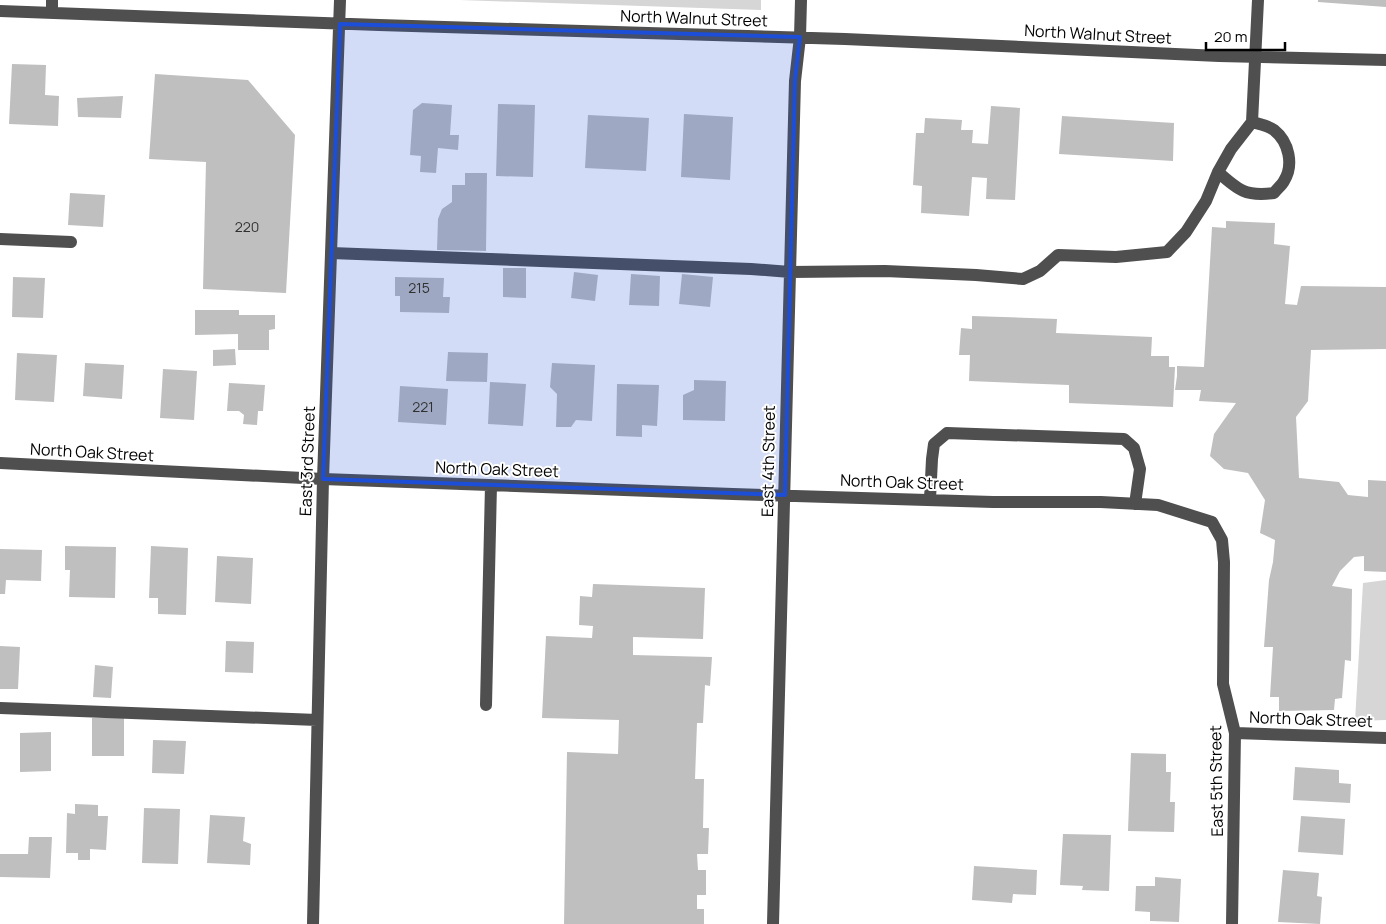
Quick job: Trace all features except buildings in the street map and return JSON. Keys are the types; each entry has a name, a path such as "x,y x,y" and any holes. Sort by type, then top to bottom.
{"street":[{"name":"East 3rd Street","path":"313,924 323,479 340,0"},
{"name":"East 4th Street","path":"773,924 795,81 800,37 801,0"},
{"path":"331,253 790,272 886,271 1023,279 1040,271 1058,255 1116,257 1167,252 1191,225 1206,201 1218,172 1231,149 1252,122 1258,0"},
{"name":"North Walnut Street","path":"0,11 52,6 340,24 800,37 1255,57 1386,60"},
{"path":"1218,172 1228,182 1243,191 1258,195 1274,193 1284,181 1290,155 1284,141 1274,130 1252,122"},
{"path":"0,238 71,242"},
{"path":"930,499 934,444 947,432 1124,439 1134,448 1140,469 1135,504"},
{"name":"North Oak Street","path":"0,463 323,479 491,485 993,502 1101,502 1158,506 1212,522"},
{"path":"486,705 491,485"},
{"name":"East 5th Street","path":"1212,522 1222,540 1224,562 1223,684 1235,733 1232,924"},
{"path":"0,708 317,720"},
{"name":"North Oak Street","path":"1235,733 1386,738"}],"highlighted area":[{"path":"340,24 800,37 795,81 785,495 323,479"}],"shaded area":[{"path":"460,0 761,0 761,10"},
{"path":"1386,580 1386,720 1355,721 1363,583"}]}
